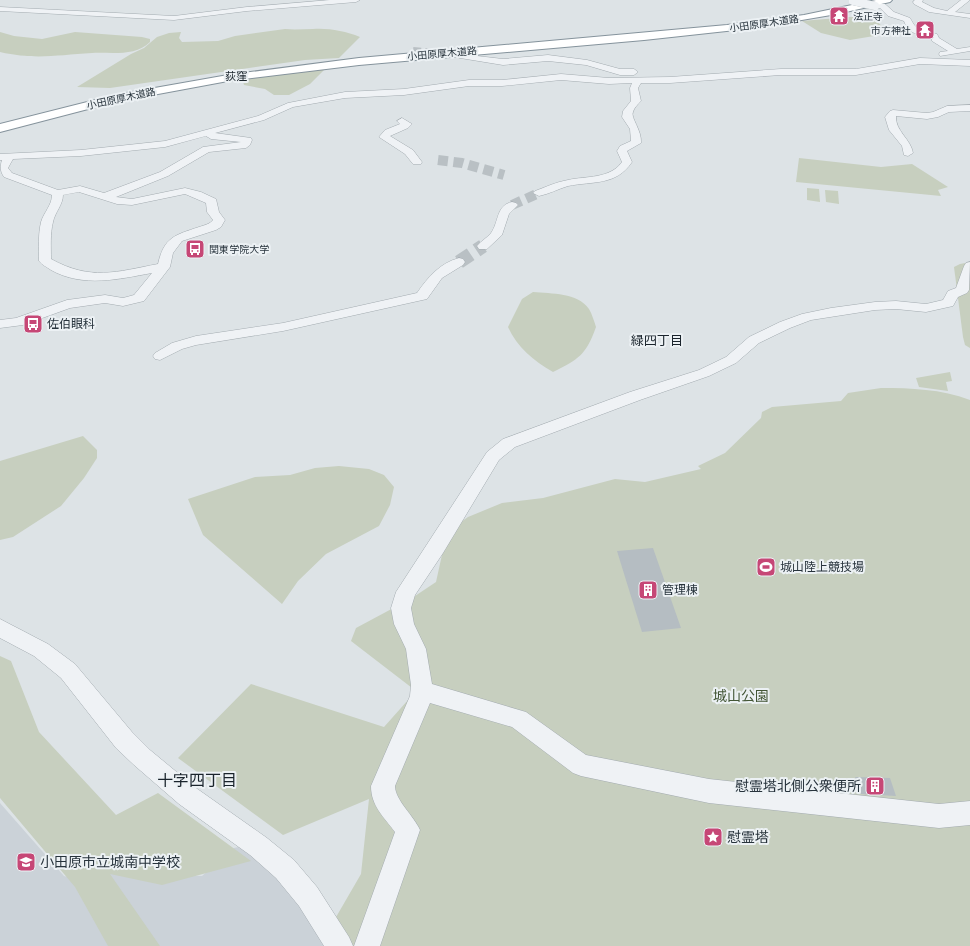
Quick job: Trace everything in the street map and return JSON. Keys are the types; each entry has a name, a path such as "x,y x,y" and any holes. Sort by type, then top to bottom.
{"highway":[{"name":"小田原厚木道路","path":"0,125 65,106 139,90 234,74 350,59 640,36 781,21 887,0"},
{"name":"小田原厚木道路","path":"640,36 777,19 875,3"},
{"name":"小田原厚木道路","path":"0,128 69,109 183,85 307,67 497,47"},
{"path":"0,132 86,108 183,85"},
{"path":"0,121 65,106"}],"street":[{"path":"0,9 174,18 247,9 356,0"},
{"path":"851,0 875,3 882,6 891,14 904,18 910,28 915,31 934,36 954,51"},
{"path":"919,0 917,2 932,10 970,16"},
{"path":"952,13 966,0"},
{"path":"952,13 970,10"},
{"path":"931,26 936,31 934,36"},
{"path":"0,324 18,322 67,304 105,299 123,302 139,298 164,267 167,253 178,238 208,229 218,224 219,220 214,212 212,201 197,194 184,191 132,202 117,201 80,189 57,193 8,175 3,168 5,156 81,153 158,145 261,118 291,105 345,95 404,92 469,83 502,83 561,77 592,81 640,81 762,77 813,71 856,72 920,61 954,51 970,49"},
{"path":"454,55 503,62 548,58 566,62 579,62 620,72 640,74 640,81 634,88 636,101 628,111 627,117 636,131 636,143 624,148 622,151 627,162 621,170 603,178 568,183 539,193"},
{"path":"920,61 966,62 970,71"},
{"path":"908,153 907,146 894,130 890,117 893,112 927,116 935,115 946,109 970,108"},
{"path":"402,120 407,124 404,127 387,132 384,137 409,152 418,162"},
{"path":"105,197 164,174 206,149 242,146 247,140 201,134"},
{"path":"57,193 58,197 56,204 49,217 45,261 58,270 71,275 88,278 106,277 164,267"},
{"path":"482,246 493,238 498,232 504,213 512,205"},
{"path":"160,356 168,350 186,343 276,328 422,296 435,277 442,270 459,262"},
{"path":"367,946 408,830 384,796 383,786 401,741 419,704 421,690 416,649 404,624 401,608 406,592 436,548 493,456 509,443 628,398 704,373 731,360 754,340 785,325 807,317 875,306 896,305 926,308 948,303 953,294 962,290 970,266"},
{"path":"0,628 41,650 68,671 124,740 134,750 174,785 265,851 287,871 310,900 340,946"},
{"path":"421,690 518,719 581,765 709,791 938,816 970,813"}],"shaded area":[{"name":"小田原市立城南中学校","path":"0,803 64,876 80,881 142,844 170,875 202,876 234,848 253,844 334,946 0,946"}],"green space":[{"path":"850,17 867,18 879,23 882,26 880,35 850,40 821,33 802,21"},
{"path":"285,29 331,30 349,33 360,37 339,58 305,60 110,88 77,87 131,54 144,48 157,37 169,33 181,32 179,38 182,42 218,41 235,36"},
{"path":"0,32 14,36 42,39 75,32 142,37 150,39 150,42 137,50 122,53 24,56 0,52"},
{"path":"325,69 310,84 289,95 274,95 265,89 244,85 242,78"},
{"path":"799,158 881,167 912,164 948,187 938,190 941,196 796,182"},
{"path":"807,188 819,189 820,202 807,200"},
{"path":"825,190 838,191 839,204 826,202"},
{"path":"970,262 970,348 965,345 963,337 954,267"},
{"path":"533,292 564,295 578,299 589,309 596,327 585,350 575,359 553,372 539,363 521,347 508,327 522,299"},
{"path":"950,372 952,381 946,382 948,391 919,387 916,378"},
{"name":"城山公園","path":"881,388 937,391 970,400 970,946 342,946 332,924 361,874 369,799 283,835 178,758 251,684 384,727 416,691 351,641 356,628 412,598 436,582 447,532 468,517 502,503 543,498 615,479 645,482 701,469 698,466 725,453 761,418 762,412 772,407 841,401 848,393"},
{"path":"83,436 97,450 97,458 84,478 61,506 13,537 0,540 0,461"},
{"path":"339,466 369,469 384,475 394,487 390,505 379,526 326,554 298,581 282,604 203,535 188,499 255,477 290,475 315,468"},
{"path":"0,656 11,661 39,732 116,815 158,793 251,861 162,885 110,874 160,946 108,946 75,887 0,798"}],"building":[{"name":"管理棟","path":"653,548 681,628 642,632 617,551"},
{"name":"慰霊塔北側公衆便所","path":"855,777 890,778 896,796 861,794"}],"tunnel":[{"path":"413,51 447,54"},
{"path":"438,160 462,163 504,175"},
{"path":"512,205 539,193"},
{"path":"459,262 483,246"}],"place":[{"name":"法正寺","path":"839,16"},
{"name":"市方神社","path":"925,30"},
{"name":"関東学院大学","path":"195,249"},
{"name":"佐伯眼科","path":"33,324"},
{"name":"城山陸上競技場","path":"766,567"},
{"name":"管理棟","path":"648,590"},
{"name":"慰霊塔北側公衆便所","path":"875,786"},
{"name":"慰霊塔","path":"713,837"},
{"name":"小田原市立城南中学校","path":"26,862"}],"district":[{"name":"荻窪","path":"236,76"},
{"name":"緑四丁目","path":"657,340"},
{"name":"十字四丁目","path":"197,780"}]}
